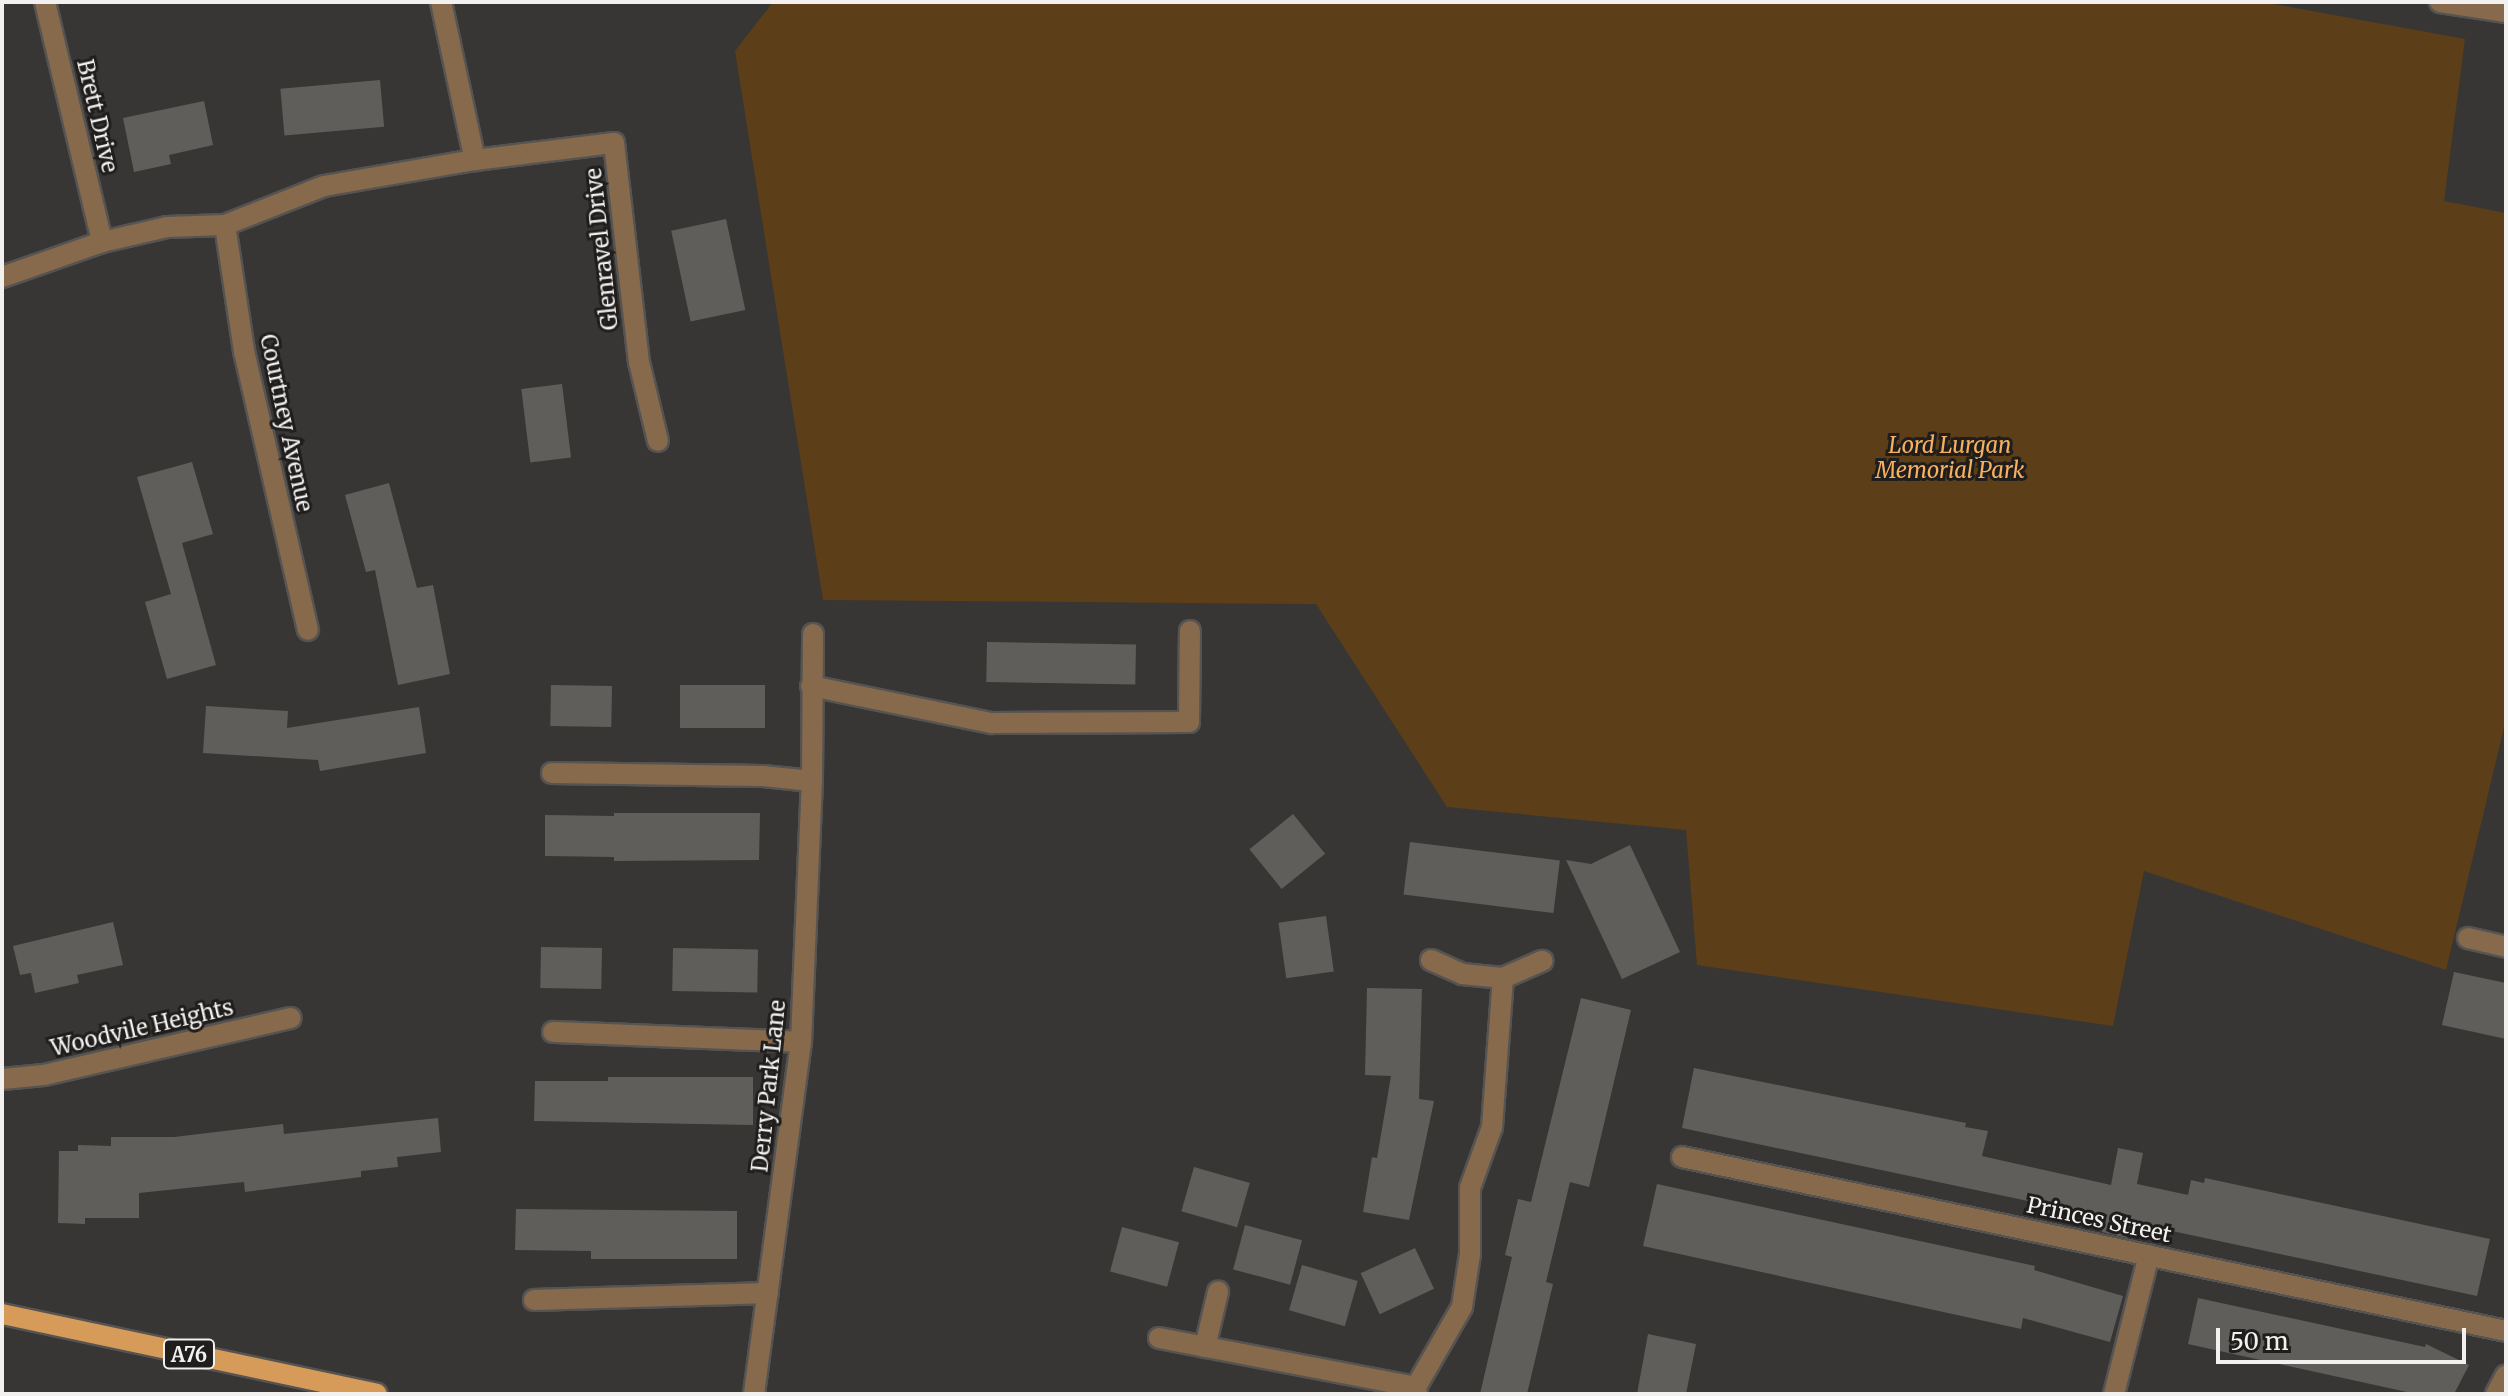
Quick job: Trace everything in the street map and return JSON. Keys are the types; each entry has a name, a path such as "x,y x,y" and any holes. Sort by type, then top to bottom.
{"main road":[{"name":"A76","path":"2,1314 377,1394"}],"street":[{"name":"Brett Drive","path":"45,2 102,242"},
{"path":"2,277 102,242 167,227 225,225 324,186 475,160 441,2"},
{"path":"2440,2 2506,12"},
{"name":"Glenravel Drive","path":"475,160 614,143 639,362 658,441"},
{"name":"Courtney Avenue","path":"225,225 244,351 308,630"},
{"path":"811,686 992,723 1189,722 1190,631"},
{"name":"Derry Park Lane","path":"754,1394 801,1042 812,781 813,634"},
{"path":"552,773 763,776 812,781"},
{"path":"2468,938 2506,947"},
{"path":"1431,960 1462,974 1503,978 1542,961"},
{"path":"1159,1338 1417,1390 1462,1307 1470,1254 1470,1188 1492,1127 1503,978"},
{"name":"Woodvile Heights","path":"2,1079 44,1075 291,1018"},
{"path":"553,1032 801,1042"},
{"name":"Princes Street","path":"1682,1157 2506,1331"},
{"path":"2114,1394 2149,1255"},
{"path":"1205,1347 1218,1292"},
{"path":"534,1300 768,1293"},
{"path":"2496,1394 2506,1375"}],"green space":[{"name":"Lord Lurgan Memorial Park","path":"773,2 2262,2 2465,39 2444,201 2506,213 2506,719 2446,970 2144,871 2113,1026 1697,965 1686,830 1447,807 1316,604 823,600 735,51"}],"building":[{"path":"380,80 384,127 284,136 280,89"},
{"path":"204,101 213,145 169,155 171,164 134,172 123,118"},
{"path":"726,219 745,310 691,322 671,231"},
{"path":"562,384 571,457 530,462 521,389"},
{"path":"192,462 213,534 182,543 216,665 167,679 145,602 171,594 137,477"},
{"path":"389,483 417,588 433,585 450,674 398,685 375,570 366,572 345,495"},
{"path":"987,642 1136,645 1135,685 986,682"},
{"path":"551,685 612,686 611,727 550,726"},
{"path":"680,685 765,685 765,728 680,728"},
{"path":"206,706 288,711 287,728 419,707 426,753 320,771 318,760 203,753"},
{"path":"614,813 760,813 759,860 614,861 614,857 545,856 545,815 614,816"},
{"path":"1293,814 1325,854 1282,889 1249,849"},
{"path":"1410,842 1560,860 1553,913 1404,895"},
{"path":"1630,845 1680,952 1622,979 1566,860 1591,864"},
{"path":"1326,916 1334,971 1286,978 1278,923"},
{"path":"113,922 123,965 77,975 79,983 35,993 31,973 20,975 13,946"},
{"path":"541,947 602,948 601,989 540,988"},
{"path":"673,948 758,949 757,992 672,991"},
{"path":"2454,972 2506,983 2506,1039 2442,1025"},
{"path":"1367,988 1422,989 1419,1099 1434,1101 1409,1220 1363,1212 1372,1157 1377,1158 1391,1076 1365,1075"},
{"path":"1581,998 1631,1010 1589,1187 1570,1182 1546,1282 1553,1284 1527,1394 1480,1394 1512,1257 1505,1255 1518,1199 1531,1202"},
{"path":"1694,1068 1966,1123 1965,1127 1988,1131 1982,1156 2111,1185 2118,1148 2143,1153 2137,1184 2188,1195 2191,1180 2204,1183 2205,1178 2490,1239 2477,1296 2130,1222 2127,1238 2102,1232 2105,1218 2095,1215 1682,1128"},
{"path":"608,1077 753,1077 753,1125 534,1121 535,1081 608,1081"},
{"path":"438,1118 441,1152 397,1157 398,1167 361,1171 361,1177 245,1192 244,1182 139,1193 139,1218 85,1218 85,1224 58,1223 59,1151 78,1151 78,1145 111,1146 111,1137 174,1137 283,1124 284,1134"},
{"path":"1194,1167 1250,1183 1237,1227 1181,1211"},
{"path":"1657,1184 2035,1266 2034,1270 2123,1296 2110,1342 2023,1318 2021,1329 1643,1246"},
{"path":"516,1209 737,1211 737,1259 591,1259 591,1251 515,1250"},
{"path":"1245,1225 1302,1240 1290,1285 1233,1269"},
{"path":"1122,1227 1179,1242 1167,1287 1110,1271"},
{"path":"1415,1248 1434,1289 1380,1314 1361,1273"},
{"path":"1302,1265 1358,1281 1345,1326 1289,1310"},
{"path":"2198,1298 2425,1347 2426,1344 2469,1365 2454,1394 2416,1394 2188,1344"},
{"path":"1648,1334 1696,1344 1686,1394 1637,1394"}]}
